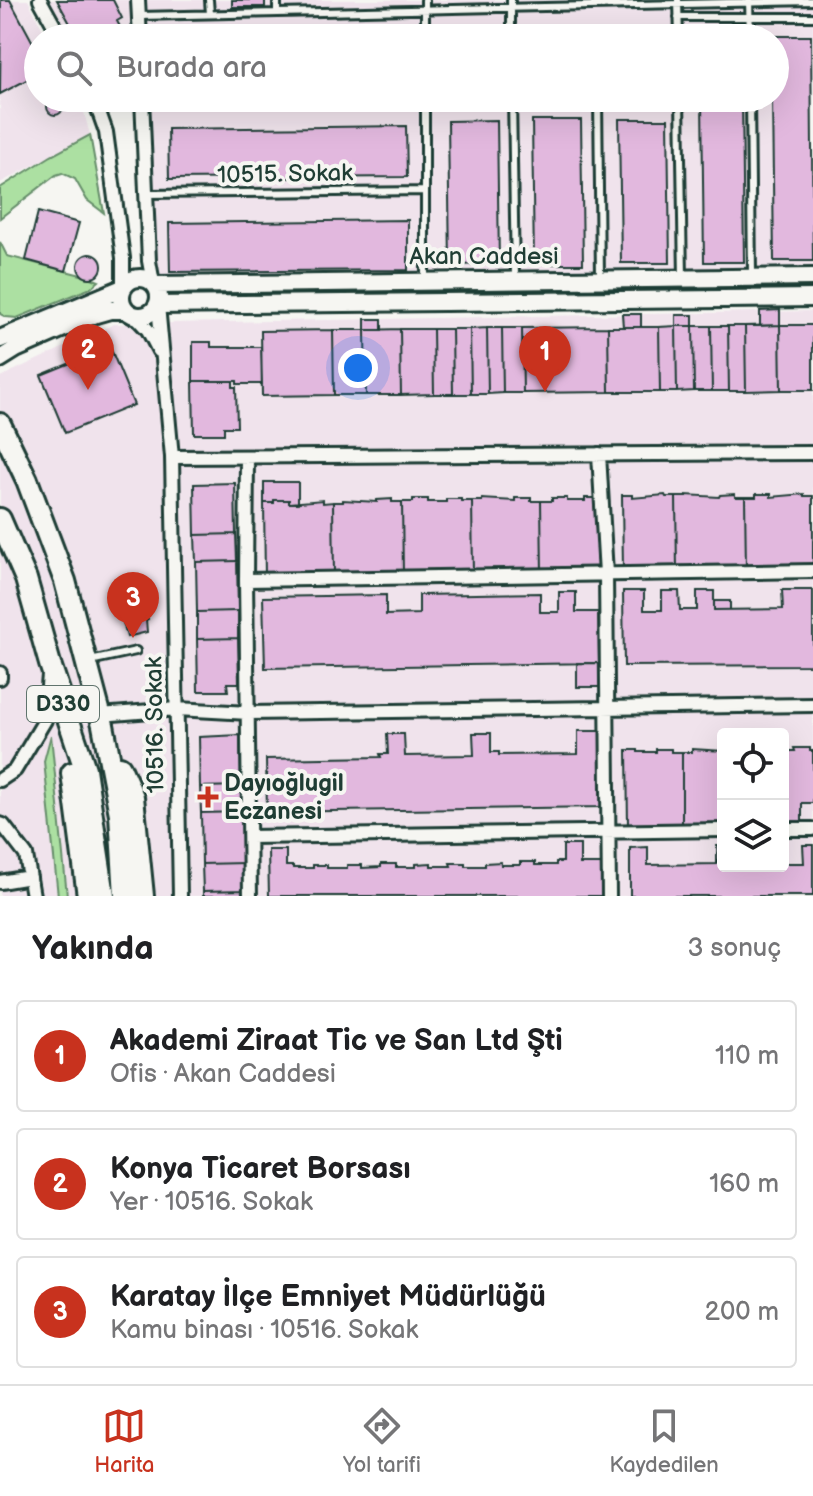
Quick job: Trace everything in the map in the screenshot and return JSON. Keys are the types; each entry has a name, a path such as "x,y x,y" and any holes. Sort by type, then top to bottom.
{"highway":[{"name":"D330","path":"0,424 27,480 65,581 102,720 120,814 125,896"},
{"name":"D330","path":"0,519 26,579 85,769 104,896"},
{"path":"66,714 88,896"},
{"path":"102,720 133,797 143,896"}],"street":[{"path":"40,0 53,24"},
{"path":"138,0 139,24"},
{"path":"100,112 106,132 123,258 121,298 148,330 164,361"},
{"path":"0,359 104,311 130,312 141,316 150,314 158,305 159,296 149,261 142,112"},
{"name":"Akan Caddesi","path":"154,284 813,277"},
{"path":"0,339 123,288 135,278 145,278 154,284"},
{"name":"Akan Caddesi","path":"158,305 813,298"},
{"name":"10516. Sokak","path":"158,305 172,457 180,896"},
{"path":"172,457 813,453"},
{"path":"599,454 606,574 609,896"},
{"path":"247,457 250,896"},
{"path":"246,580 813,571"},
{"path":"0,780 15,770 45,720 50,664"},
{"path":"102,720 177,709 249,713 813,705"},
{"path":"0,824 26,855 33,896"},
{"path":"789,829 813,829"},
{"path":"250,837 717,830"},
{"path":"0,882 30,877"}],"lane":[{"path":"209,0 210,14"},
{"path":"277,0 277,13"},
{"path":"345,0 345,11"},
{"path":"425,0 425,24"},
{"path":"749,1 749,24"},
{"path":"139,16 596,2 813,1"},
{"path":"678,2 678,24"},
{"path":"678,17 813,17"},
{"path":"424,112 425,281"},
{"path":"512,112 515,281"},
{"path":"598,112 600,280"},
{"path":"680,112 683,279"},
{"path":"750,112 752,278"},
{"name":"10515. Sokak","path":"146,194 425,191"},
{"path":"86,661 136,651"}],"shaded area":[{"path":"0,0 28,0 40,24 24,24 24,112 84,112 90,135 0,183"},
{"path":"44,0 813,0 813,271 162,280 154,272 147,112 789,112 789,24 57,24"},
{"path":"813,311 813,896 0,896 0,377 114,324"}],"green space":[{"path":"90,135 104,213 87,200 75,179 62,173 0,218 0,188"},
{"path":"0,242 7,256 99,281 91,288 17,318 6,317 0,314"},
{"path":"51,735 67,896 58,896 44,761"}],"building":[{"path":"1,0 10,0 24,26 24,81 0,94"},
{"path":"57,0 113,0 122,18 117,21 119,24 70,24"},
{"path":"232,0 265,0 265,7 232,7"},
{"path":"789,36 811,36 813,261 774,261 772,112 789,112"},
{"path":"702,112 742,112 744,262 704,262"},
{"path":"619,119 668,119 670,263 621,263"},
{"path":"497,120 499,264 450,265 448,121"},
{"path":"532,120 581,120 583,264 534,264"},
{"path":"406,126 407,177 169,179 168,129"},
{"path":"38,212 79,223 66,271 26,260"},
{"path":"408,220 408,270 170,272 169,223"},
{"path":"85,254 95,254 102,261 102,271 95,278 85,278 78,271 78,261"},
{"path":"780,310 780,325 760,326 760,311"},
{"path":"622,314 641,314 641,327 623,327"},
{"path":"676,315 693,315 693,326 676,326"},
{"path":"365,319 382,319 382,330 365,330"},
{"path":"780,325 813,325 813,390 781,390"},
{"path":"780,325 781,390 746,391 745,326"},
{"path":"676,326 693,326 694,391 677,392"},
{"path":"676,326 677,392 660,392 659,327"},
{"path":"693,326 711,326 712,391 694,391"},
{"path":"711,326 728,326 729,391 712,391"},
{"path":"728,326 745,326 746,391 729,391"},
{"path":"608,327 659,327 660,392 609,392"},
{"path":"608,327 609,392 523,393 522,328"},
{"path":"487,328 502,328 503,393 488,394"},
{"path":"487,328 488,394 471,394 470,329"},
{"path":"502,328 522,328 523,393 503,393"},
{"path":"400,329 433,329 434,394 401,395"},
{"path":"400,329 401,395 366,395 365,330"},
{"path":"433,329 452,329 453,394 434,394"},
{"path":"452,329 470,329 471,394 453,394"},
{"path":"333,330 365,330 366,395 334,395"},
{"path":"333,330 334,395 262,396 261,331"},
{"path":"193,342 211,342 211,347 261,347 262,384 193,381"},
{"path":"110,347 134,405 65,433 41,375"},
{"path":"193,381 233,381 233,387 236,387 237,427 224,427 224,434 194,434"},
{"path":"264,482 298,482 298,503 274,500 274,503 264,503"},
{"path":"235,483 236,534 195,535 194,484"},
{"path":"735,494 735,497 745,497 746,570 677,571 676,497"},
{"path":"756,494 771,494 771,497 813,496 813,570 746,570 745,497 756,497"},
{"path":"622,495 632,495 632,498 676,497 677,571 623,571"},
{"path":"515,498 541,501 542,574 473,575 472,501 515,501"},
{"path":"552,498 585,501 585,498 597,498 598,574 542,574 541,501 552,501"},
{"path":"392,499 392,502 402,502 403,575 334,576 333,502"},
{"path":"413,499 428,499 428,502 446,502 446,499 472,501 473,575 403,575 402,502 413,502"},
{"path":"274,500 289,500 289,503 333,502 334,576 265,577 264,503 274,503"},
{"path":"236,534 237,561 196,562 195,535"},
{"path":"237,561 238,611 197,612 196,562"},
{"path":"782,590 813,590 813,665 624,666 623,591 644,591 644,610 662,610 662,591 679,591 680,610 697,610 697,591 714,591 714,610 783,609"},
{"path":"559,592 576,592 576,612 598,612 599,663 265,668 263,597 386,595 386,615 419,614 419,595 540,593 540,612 559,612"},
{"path":"138,598 146,611 147,632 127,637 118,603"},
{"path":"714,601 730,601 730,610 714,610"},
{"path":"238,611 238,638 197,639 197,612"},
{"path":"238,638 239,683 227,683 228,691 198,691 197,639"},
{"path":"577,663 599,663 600,687 577,687"},
{"path":"578,731 601,731 603,807 267,812 266,759 381,757 380,754 388,754 387,734 404,734 405,756 474,755 473,733 491,733 491,752 499,752 499,755 578,754"},
{"path":"240,735 241,786 200,787 199,737"},
{"path":"794,748 810,748 813,751 813,803 802,803 802,824 789,825 789,751 795,751"},
{"path":"656,749 682,752 682,825 628,826 627,750 656,752"},
{"path":"692,749 717,751 717,825 682,825 682,752 692,752"},
{"path":"241,786 242,812 201,813 200,787"},
{"path":"242,812 244,863 202,864 201,813"},
{"path":"563,845 580,845 580,864 604,864 604,896 269,896 268,850 286,850 286,866 293,868 362,865 362,868 381,867 381,864 416,867 416,864 431,863 431,866 465,863 465,866 485,866 485,863 501,862 501,865 535,862 535,865 556,865 556,862 563,862"},
{"path":"803,845 813,845 813,896 630,896 630,848 648,847 648,865 717,864 717,872 789,872 789,863 804,863"},
{"path":"244,863 244,890 203,891 202,864"},
{"path":"244,890 245,896 203,896 203,891"}],"place":[{"name":"Konya Ticaret Borsası","path":"88,390"},
{"name":"Akademi Ziraat Tic ve San Ltd Şti","path":"545,392"},
{"name":"Karatay İlçe Emniyet Müdürlüğü","path":"133,638"},
{"name":"Dayıoğlugil Eczanesi","path":"208,797"}]}
